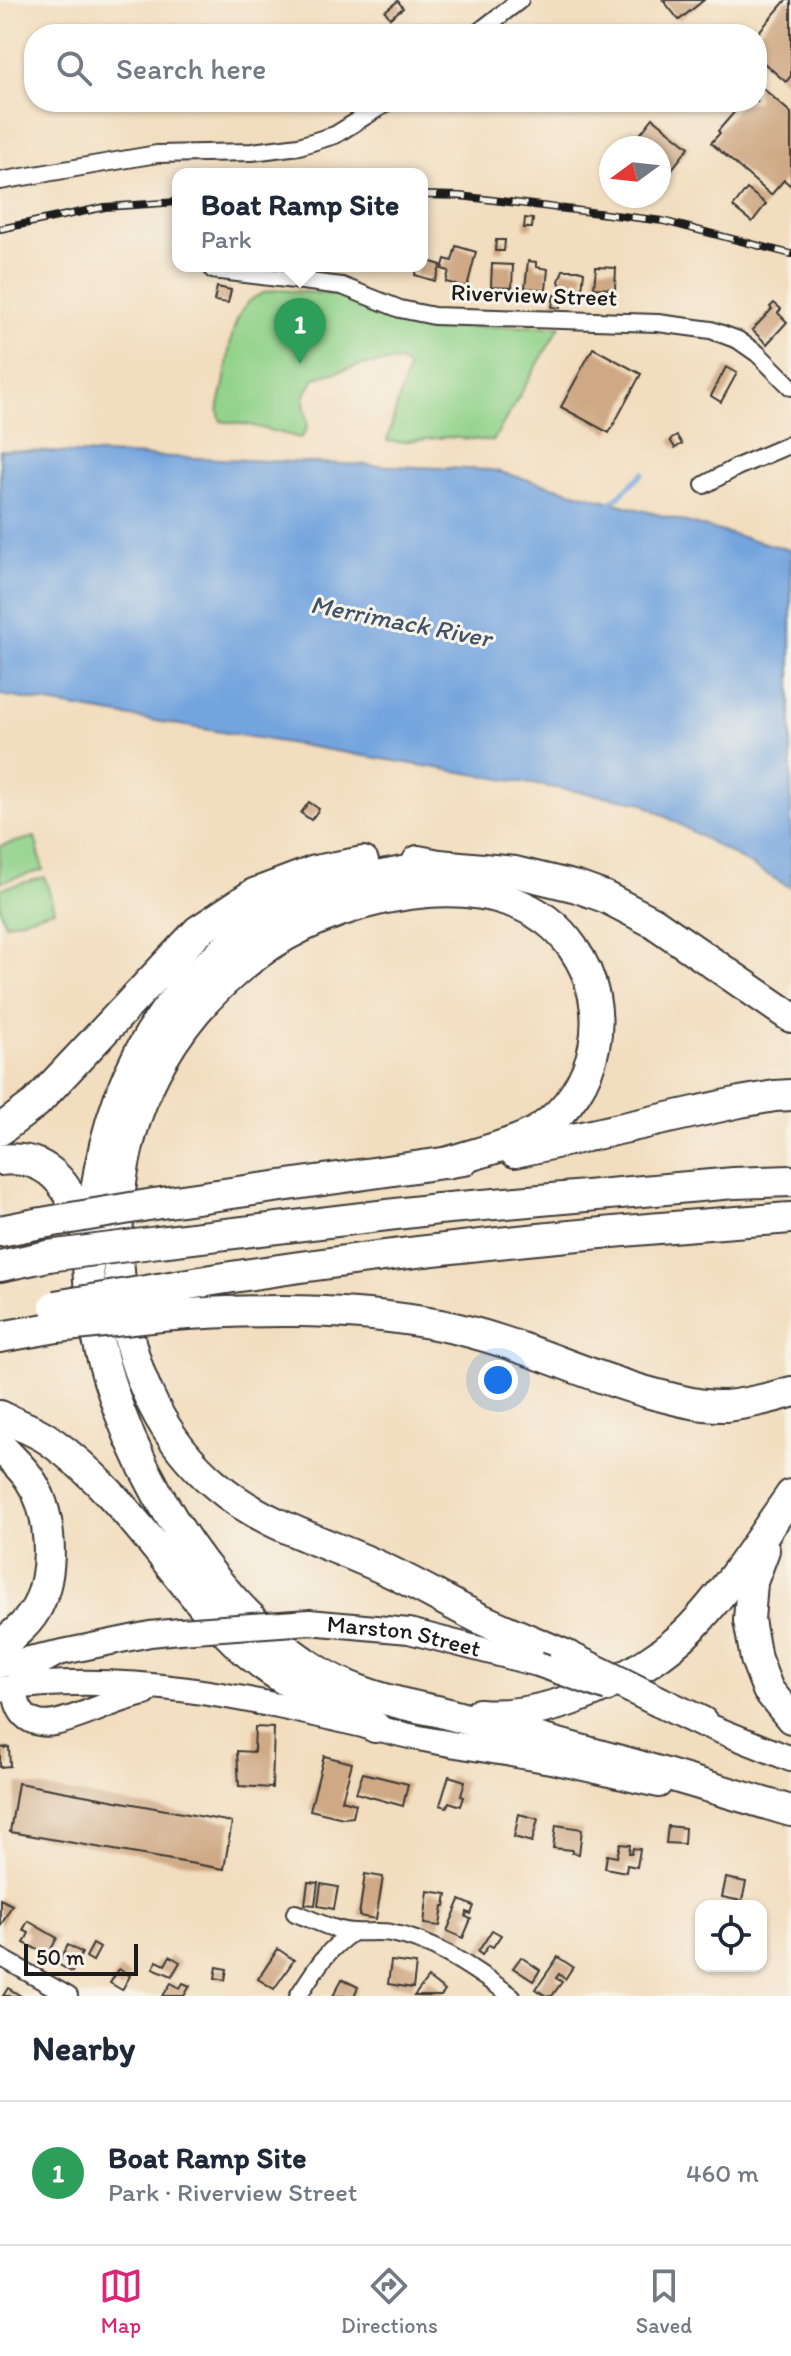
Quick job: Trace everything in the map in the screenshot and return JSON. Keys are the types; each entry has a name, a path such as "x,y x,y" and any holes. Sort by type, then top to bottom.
{"highway":[{"path":"0,1130 36,1103 198,931 254,894 315,871 370,861 405,859 515,872 605,897 653,922 791,1017"},
{"path":"439,865 341,885 285,908 201,970 177,996 144,1042 119,1097 101,1155 89,1238 88,1265 94,1311 114,1396 149,1477 190,1545 240,1607 275,1641 321,1673 347,1686 404,1705 437,1711 635,1765 791,1812"},
{"path":"446,1163 536,1132 558,1115 576,1094 590,1069 596,1042 597,1015 586,971 569,942 541,916 520,905 479,894 439,892 391,897 335,912 273,943 242,966 195,1013 162,1061 136,1116 124,1163 117,1228 118,1267 128,1339 155,1410 191,1461 226,1493 267,1518 384,1569 481,1618 552,1660 702,1722"},
{"path":"0,1231 154,1204 529,1149 740,1102 791,1095"},
{"path":"0,1160 31,1163 56,1175 74,1199 89,1238"},
{"path":"0,1266 48,1256 454,1207 791,1181"},
{"path":"0,1318 56,1317 160,1302 254,1273 526,1239 791,1218"},
{"path":"160,1302 240,1310 340,1311 441,1325 531,1351 628,1387 684,1402 725,1406 791,1392"},
{"path":"0,1337 56,1317"},
{"path":"0,1416 48,1439 97,1480 228,1634 269,1669 312,1696 375,1727"},
{"path":"0,1446 30,1479 48,1523 48,1567 38,1605 19,1631 0,1645"},
{"path":"437,1711 494,1715 540,1708 581,1696 644,1665 689,1629 726,1586 785,1504"},
{"path":"785,1504 752,1582 749,1620 756,1659 768,1690 791,1718"}],"main road":[{"name":"Marston Street","path":"0,1665 150,1634 309,1622 409,1631 552,1660"},
{"path":"7,1688 27,1670 56,1654"},
{"path":"7,1688 51,1682 175,1687 235,1696 481,1751 529,1757 791,1812"},
{"path":"7,1688 26,1718 35,1723 53,1723 131,1696 175,1687"},
{"path":"702,1722 791,1759"}],"street":[{"path":"489,24 520,0"},
{"path":"0,181 157,154 252,152 299,146 335,135 372,112"},
{"name":"Riverview Street","path":"231,272 342,286 400,309 434,316 658,323 711,330 738,340 758,354 791,387"},
{"path":"704,485 791,444"},
{"path":"295,1913 336,1929 392,1933 427,1944 462,1961 512,1996"},
{"path":"298,1996 322,1958 353,1932"},
{"path":"0,1957 69,1996"}],"green space":[{"path":"278,290 341,295 420,324 560,326 493,441 447,437 387,441 408,368 400,361 361,365 315,378 305,395 307,427 300,438 221,421 219,416 231,339 241,312 262,293"},
{"path":"35,837 43,870 0,882 0,846"},
{"path":"45,877 54,910 5,924 0,907 0,889"}],"water":[{"name":"Merrimack River","path":"0,450 492,470 791,550 791,888 640,802 0,695"}],"building":[{"path":"663,0 704,0 679,20"},
{"path":"786,0 791,0 791,76 786,82 767,66 766,24"},
{"path":"398,1 403,8 390,18 385,11"},
{"path":"767,92 791,113 791,186 784,180 771,195 711,143 720,133 718,131 734,112 767,112"},
{"path":"653,118 689,147 672,169 671,136 639,136"},
{"path":"747,189 766,204 752,222 733,207"},
{"path":"525,218 533,219 532,228 524,228"},
{"path":"496,240 505,240 504,251 495,251"},
{"path":"456,246 476,252 467,287 446,282 449,271 442,269 445,259 452,261"},
{"path":"428,261 441,265 435,281 415,275 416,272 428,272"},
{"path":"528,261 536,262 536,267 548,269 546,290 525,288"},
{"path":"492,264 513,265 512,288 491,287"},
{"path":"596,267 616,268 615,289 594,288"},
{"path":"563,270 584,272 582,290 561,287 559,281"},
{"path":"217,287 231,290 228,303 214,301"},
{"path":"554,295 561,296 560,308 552,307"},
{"path":"774,303 787,322 767,344 752,330"},
{"path":"593,348 641,374 609,433 561,407"},
{"path":"726,367 737,373 721,402 711,396"},
{"path":"677,436 682,444 675,448 670,440"},
{"path":"309,802 319,809 311,820 301,813"},
{"path":"255,1727 274,1728 272,1788 239,1786 237,1751 254,1752"},
{"path":"9,1747 10,1766 0,1767 0,1748"},
{"path":"324,1756 352,1763 342,1800 356,1804 353,1817 343,1818 310,1810"},
{"path":"363,1773 408,1784 403,1806 356,1793"},
{"path":"449,1776 465,1781 461,1806 449,1802 447,1807 440,1805"},
{"path":"18,1783 232,1822 224,1869 10,1832"},
{"path":"519,1814 538,1819 532,1842 514,1837"},
{"path":"556,1825 582,1829 579,1854 553,1848"},
{"path":"668,1826 685,1828 684,1844 666,1843"},
{"path":"620,1844 630,1845 629,1853 633,1848 640,1849 637,1867 627,1865 626,1872 605,1868 607,1855 617,1857"},
{"path":"365,1874 383,1877 376,1919 359,1916"},
{"path":"726,1878 746,1882 742,1900 722,1897"},
{"path":"308,1882 318,1883 315,1905 305,1904"},
{"path":"321,1884 338,1887 334,1909 318,1906"},
{"path":"428,1891 447,1894 440,1926 424,1924"},
{"path":"0,1899 12,1905 0,1927"},
{"path":"460,1900 474,1906 471,1914 467,1912 466,1917 471,1919 463,1938 447,1931"},
{"path":"28,1921 57,1938 48,1955 24,1943 29,1933 23,1930"},
{"path":"492,1930 501,1935 493,1947 489,1945 482,1955 478,1952"},
{"path":"93,1944 100,1948 93,1961 86,1957"},
{"path":"68,1945 82,1953 72,1972 58,1964"},
{"path":"278,1949 294,1960 274,1989 258,1979"},
{"path":"170,1956 180,1962 172,1976 153,1968 157,1961 165,1965"},
{"path":"521,1957 540,1970 533,1981 513,1968"},
{"path":"558,1957 573,1967 565,1979 559,1974 556,1978 562,1982 552,1996 546,1996 536,1989"},
{"path":"391,1961 416,1964 413,1988 388,1984"},
{"path":"217,1967 227,1969 225,1980 215,1978"},
{"path":"119,1969 130,1976 122,1990 110,1983"},
{"path":"428,1978 445,1991 441,1996 414,1996"},
{"path":"342,1979 358,1987 354,1996 333,1996"},
{"path":"171,1983 180,1988 183,1983 190,1986 184,1996 163,1996"},
{"path":"8,1988 21,1996 3,1996"}],"waterway":[{"path":"609,505 643,473"}],"railway":[{"path":"428,195 460,196 663,221 791,254"},
{"path":"0,229 105,207 172,202"}],"place":[{"name":"Boat Ramp Site","path":"300,364"}]}
